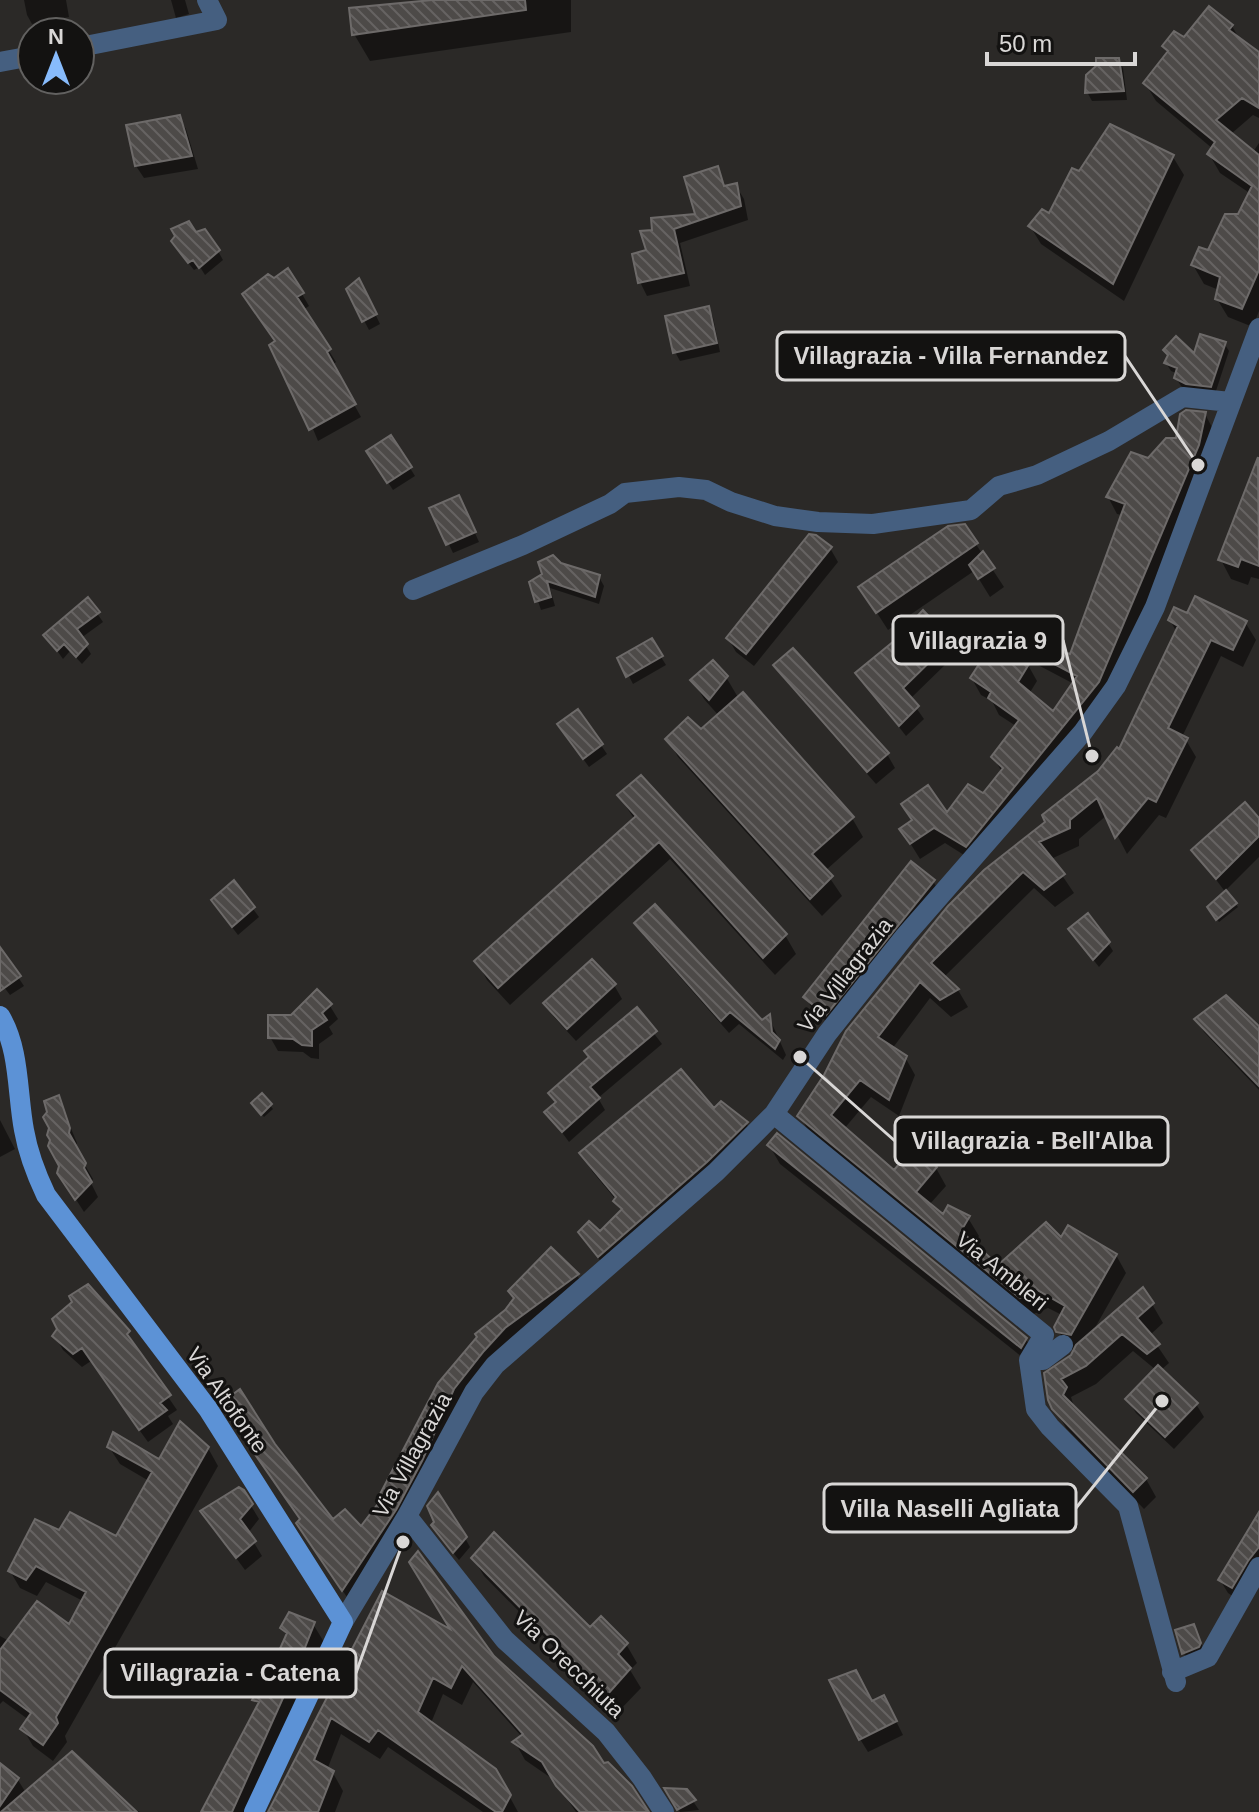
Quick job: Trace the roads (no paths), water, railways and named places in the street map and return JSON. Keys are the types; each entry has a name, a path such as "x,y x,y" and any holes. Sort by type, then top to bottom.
{"main road":[{"name":"Via Altofonte","path":"0,1016 9,1032 32,1166 46,1195 208,1409 343,1622"},
{"path":"254,1812 343,1622"}],"street":[{"path":"96,44 217,20 207,0"},
{"name":"Via Villagrazia","path":"343,1622 407,1516 474,1392 495,1365 716,1172 774,1114 827,1034 905,936 1083,732 1116,686 1155,607 1259,328"},
{"path":"413,590 538,538 610,504 625,493 679,487 706,490 731,502 775,516 818,522 873,524 971,510 999,486 1037,475 1109,441 1183,397 1230,402"},
{"name":"Via Ambleri","path":"774,1114 1044,1335 1029,1360 1036,1409 1128,1506 1174,1677 1208,1657 1259,1567"},
{"path":"1029,1360 1043,1360 1063,1345"},
{"name":"Via Orecchiuta","path":"407,1516 505,1640 606,1732 664,1812"}],"place":[{"name":"Villagrazia - Villa Fernandez","path":"1198,465"},
{"name":"Villagrazia 9","path":"1092,756"},
{"name":"Villagrazia - Bell'Alba","path":"800,1057"},
{"name":"Villa Naselli Agliata","path":"1162,1401"},
{"name":"Villagrazia - Catena","path":"403,1542"}]}
